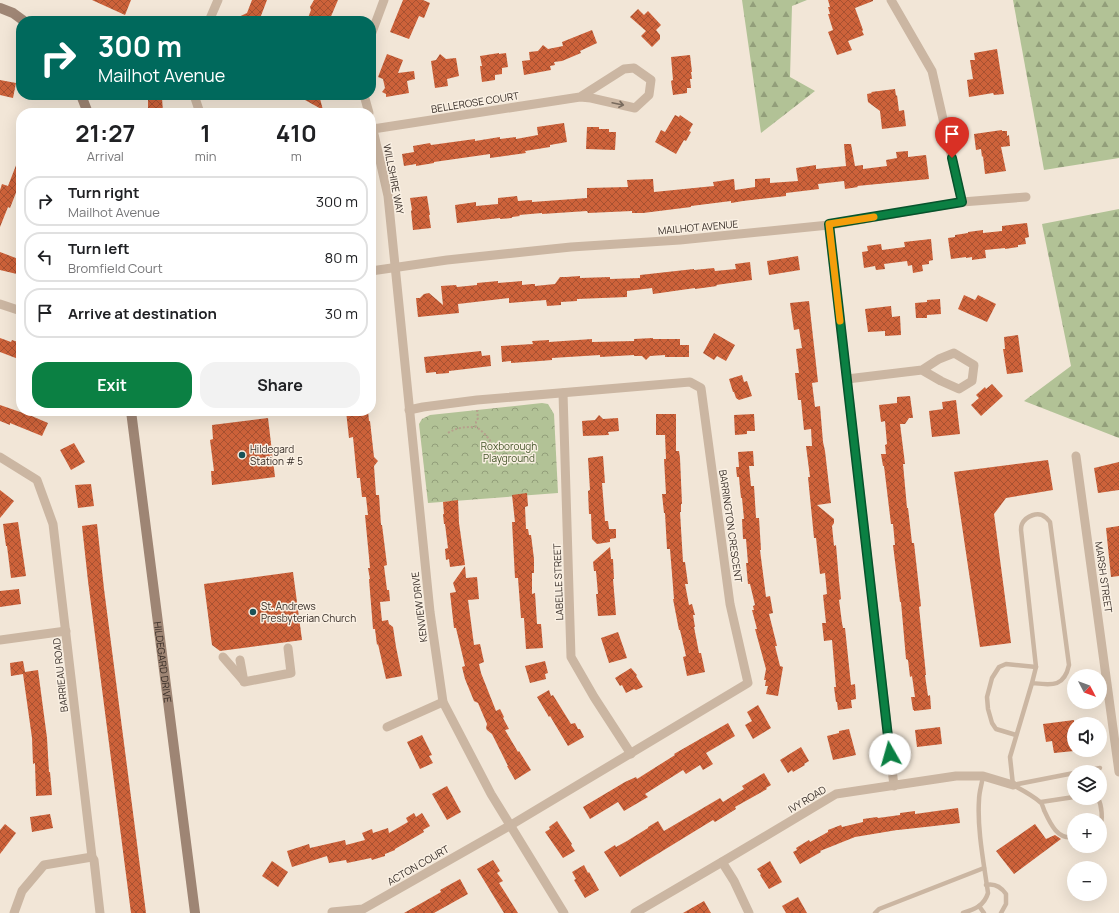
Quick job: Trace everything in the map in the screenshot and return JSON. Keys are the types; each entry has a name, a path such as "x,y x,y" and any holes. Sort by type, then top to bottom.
{"street":[{"path":"211,16 218,0"},
{"path":"376,22 384,0"},
{"path":"891,0 932,71 962,202"},
{"path":"0,8 17,16"},
{"name":"BELLEROSE COURT","path":"376,124 580,97 635,108 650,95 651,80 634,68 624,69 580,97"},
{"name":"WILLSHIRE WAY","path":"376,143 388,196 396,267"},
{"name":"MAILHOT AVENUE","path":"376,270 571,247 680,240 829,224 962,202 1026,197"},
{"path":"829,224 894,786"},
{"name":"KENVIEW DRIVE","path":"396,267 430,612 443,702 491,794 511,824 564,913"},
{"path":"0,304 16,309"},
{"path":"847,378 922,370 939,359 954,353 974,365 972,381 959,389 922,370"},
{"name":"BARRINGTON CRESCENT","path":"409,410 477,400 690,382 701,388 730,604 748,683 511,824"},
{"name":"LABELLE STREET","path":"563,393 571,657 594,697 631,754"},
{"name":"HILDEGARD DRIVE","path":"132,416 195,913"},
{"name":"MARSH STREET","path":"1076,456 1119,772"},
{"name":"BARRIEAU ROAD","path":"0,457 37,480 53,524 92,857 94,860 100,913"},
{"path":"0,640 66,631"},
{"path":"244,682 291,673 288,648"},
{"path":"223,657 244,682"},
{"path":"240,660 244,682"},
{"path":"387,727 443,702"},
{"name":"IVY ROAD","path":"635,913 836,794 956,776 983,776 1013,785"},
{"name":"ACTON COURT","path":"332,912 363,909 511,824"},
{"path":"14,913 22,891 44,865 92,857"},
{"path":"722,862 734,881 749,913"}],"lane":[{"path":"1013,785 1010,757 1036,667 1021,530 1022,523 1027,518 1033,514 1040,514 1046,517 1050,522 1069,665 1068,672 1060,682 1048,685 1032,683"},
{"path":"1016,735 996,729 992,723 988,709 987,697 992,678 999,667 1006,664 1036,667"},
{"path":"1013,785 1067,774"},
{"path":"964,913 979,906 986,899 988,893 978,810 983,776"},
{"path":"1013,785 1041,802 1056,831 1064,837 1067,837"},
{"path":"1041,802 1067,798"},
{"path":"875,913 879,909 984,868"},
{"path":"986,885 994,884 999,886 1006,894 1006,904 1001,913"},
{"path":"979,906 984,913"}],"path":[{"path":"476,427 478,418 477,400"},
{"path":"448,433 464,427 476,427 481,430 490,441 496,452 495,457"}],"green space":[{"path":"742,0 807,0 792,6 790,77 815,91 761,133"},
{"path":"1013,0 1119,0 1119,158 1044,170"},
{"path":"1119,209 1119,438 1024,401 1071,366 1042,224"},
{"name":"Roxborough Playground","path":"542,403 548,404 554,414 558,493 428,503 419,424 422,419 430,415"}],"building":[{"path":"92,0 131,0 125,15"},
{"path":"252,0 267,0 261,16 241,16 247,13"},
{"path":"314,0 338,0 331,16 309,16 311,10 310,7"},
{"path":"403,0 423,0 430,3 424,18 419,16 409,39 390,32"},
{"path":"828,0 873,0 855,8 864,35 848,41 852,50 837,55 828,32 833,30 828,14 830,14 828,7 830,7"},
{"path":"638,9 644,15 648,11 661,25 656,30 660,35 660,39 652,47 641,36 646,31 630,17"},
{"path":"592,30 597,43 580,51 581,53 562,61 554,62 555,65 550,66 551,70 524,75 522,61 530,60 529,52 538,51 543,45 548,49 563,46 562,42"},
{"path":"997,49 1004,94 994,95 993,93 969,97 967,80 973,79 970,60 975,60 974,53"},
{"path":"506,53 508,67 502,68 502,74 495,75 495,80 482,82 480,66 482,66 480,56"},
{"path":"387,54 403,60 398,73 414,71 415,79 407,81 409,93 386,97 386,94 382,92 385,88 383,79 378,77"},
{"path":"440,54 446,59 456,58 459,76 447,79 448,86 435,88 431,61 436,60"},
{"path":"690,55 692,72 692,79 690,79 691,88 687,88 687,93 673,95 671,81 673,80 671,57"},
{"path":"0,80 16,83 13,98 0,95"},
{"path":"895,89 899,111 904,110 906,126 882,129 880,111 868,102 867,94 872,93 871,92"},
{"path":"148,100 162,100 163,108 148,108"},
{"path":"305,100 320,100 322,108 319,108"},
{"path":"675,115 679,117 680,115 693,124 686,141 684,140 676,154 655,142 661,130 665,132"},
{"path":"564,123 567,142 550,145 550,147 525,151 526,153 490,158 490,154 416,166 416,164 404,166 402,154 414,152 413,146 475,139 475,141 500,137 500,139 516,137 516,139 538,135 537,127"},
{"path":"587,127 599,127 599,129 609,129 609,132 616,132 615,150 586,149"},
{"path":"1002,130 1007,131 1007,136 1009,135 1010,146 1001,147 1006,171 985,174 983,156 982,157 981,149 976,150 974,134"},
{"path":"844,144 851,144 855,166 863,165 863,169 887,166 886,160 897,158 896,152 908,151 908,157 926,155 929,179 857,186 858,187 845,189 844,181 818,184 819,189 786,193 786,196 731,203 731,201 643,213 632,213 632,211 588,213 587,211 542,213 519,215 520,216 512,218 457,223 455,205 476,202 476,206 498,204 498,198 517,196 518,201 532,200 532,202 587,198 587,188 628,187 627,180 653,179 654,192 714,186 713,182 734,179 735,190 755,187 755,179 770,178 770,183 798,181 796,168 816,165 816,169 846,166"},
{"path":"16,165 16,193 10,208 8,207 0,227 0,190 2,184 8,186"},
{"path":"427,196 431,228 413,230 410,198"},
{"path":"1027,223 1029,237 1025,238 1026,244 1005,249 985,250 986,258 972,260 972,257 951,259 948,238 968,232 983,230 983,233 1002,231 1002,226"},
{"path":"931,239 933,260 929,261 929,264 922,265 923,271 913,273 912,265 908,266 907,261 884,264 885,269 876,270 875,266 864,268 862,252 868,251 867,246 881,244 882,250 905,247 904,242"},
{"path":"0,252 16,258 16,274 0,270"},
{"path":"798,256 800,270 769,275 767,261"},
{"path":"750,262 752,280 716,285 717,286 653,294 652,288 627,291 627,297 577,299 577,301 561,302 561,305 547,306 546,300 509,303 509,298 458,304 459,313 418,317 416,298 420,298 424,294 429,293 443,305 441,286 456,285 457,287 498,281 498,283 522,281 522,285 535,284 535,286 555,284 560,277 580,276 580,278 610,277 610,279 640,278 640,275 694,269 714,268 715,271 736,269 735,264"},
{"path":"964,295 975,300 978,295 996,304 987,322 958,309"},
{"path":"940,299 941,314 927,315 927,318 916,318 915,303"},
{"path":"809,301 818,382 812,383 815,407 820,406 831,503 817,505 834,519 832,526 834,546 836,545 841,599 839,600 843,628 845,628 851,685 855,684 856,699 851,700 852,708 838,710 834,687 836,687 832,640 824,641 822,623 826,623 823,595 827,594 825,573 820,574 816,538 814,538 808,477 810,477 806,446 812,446 811,429 804,430 801,400 798,400 795,373 799,373 796,349 802,348 799,329 794,330 790,303"},
{"path":"891,306 892,317 900,316 901,335 885,336 885,331 868,332 865,309"},
{"path":"714,333 735,345 726,361 717,356 714,360 703,353"},
{"path":"1018,335 1023,372 1007,374 1003,349 1005,349 1004,337"},
{"path":"0,338 11,342 12,340 16,341 16,358 0,352"},
{"path":"592,339 592,342 634,341 634,339 680,339 680,345 689,345 689,357 665,357 665,355 650,356 646,360 642,356 634,355 600,357 600,355 552,358 552,360 540,361 511,363 511,361 502,362 501,346 533,344 532,341 549,340 549,342"},
{"path":"481,351 482,356 490,355 491,366 449,371 449,373 426,373 424,357"},
{"path":"742,375 744,382 747,381 752,396 739,400 733,392 729,379"},
{"path":"992,384 1003,396 981,416 971,405 979,398 976,395 985,387 986,389"},
{"path":"910,396 913,418 909,418 905,424 900,424 905,464 903,464 907,508 912,543 914,543 921,606 919,607 925,675 928,696 930,695 931,709 914,711 911,697 915,697 912,676 910,677 908,660 906,659 901,602 893,545 895,545 893,524 891,524 884,466 881,454 886,454 885,445 887,444 885,421 881,422 879,405 897,403 897,397"},
{"path":"956,400 960,434 932,437 929,411 943,409 942,402"},
{"path":"0,405 16,411 16,416 32,416 48,423 42,436 10,423 10,425 0,421"},
{"path":"656,414 676,414 676,451 679,451 680,458 682,504 680,512 683,562 685,562 688,584 685,584 689,605 692,604 695,615 693,615 694,627 699,653 701,653 705,672 687,676 683,657 686,656 673,599 670,549 667,549 665,513 662,494 666,494 664,459 666,459 665,435 656,435"},
{"path":"754,414 755,431 747,431 747,434 735,435 734,415"},
{"path":"599,415 603,419 618,418 619,431 608,432 609,435 583,436 582,421 595,420"},
{"path":"347,416 368,416 374,457 378,461 374,466 376,495 379,495 381,525 387,565 384,566 390,601 380,602 382,621 388,620 389,624 393,627 402,676 386,679 378,644 377,645 375,629 373,629 368,568 370,568 365,515 368,515 366,497 362,497 360,478 357,478 353,437 349,438"},
{"name":"Hildegard Station # 5","path":"268,418 275,477 212,485 211,471 214,471 210,440 213,439 212,425"},
{"path":"74,443 85,462 71,470 60,450"},
{"path":"753,451 754,466 749,466 751,486 754,486 756,518 759,518 760,550 766,597 770,596 773,613 769,614 777,646 775,646 780,666 783,667 778,696 766,694 768,686 765,686 766,680 764,680 766,669 755,629 757,629 752,610 754,610 753,606 755,605 750,584 748,584 746,539 743,539 742,519 744,519 742,498 736,467 739,467 738,452"},
{"path":"603,456 605,483 602,483 605,521 608,521 609,529 616,529 616,538 610,539 610,542 597,544 592,539 591,514 589,514 588,491 590,490 588,458"},
{"path":"1048,460 1053,490 1006,498 994,514 1011,643 980,647 954,472"},
{"path":"1119,462 1119,490 1098,493 1094,468"},
{"path":"91,484 94,506 78,508 75,485"},
{"path":"0,490 14,501 0,518"},
{"path":"527,493 528,506 525,507 526,529 528,529 529,535 531,535 534,559 532,594 535,593 537,624 541,624 543,648 526,649 524,618 521,618 518,578 515,578 512,522 515,522 512,495"},
{"path":"458,500 459,523 465,565 450,567 449,559 446,560 445,549 448,548 444,524 443,502"},
{"path":"18,522 26,576 11,578 3,524"},
{"path":"97,524 146,913 131,913 88,581 82,526"},
{"path":"1119,526 1119,576 1111,577 1106,528"},
{"path":"610,547 611,559 613,559 616,615 598,616 596,571 594,571 593,562"},
{"path":"465,566 466,578 477,577 479,599 468,600 474,645 480,644 484,662 479,664 481,673 496,711 500,709 509,729 505,730 531,770 515,780 492,734 486,728 487,724 478,703 474,701 462,667 465,666 456,628 454,628 450,593 456,592 453,583"},
{"name":"St. Andrews Presbyterian Church","path":"293,572 302,640 220,651 212,645 204,584"},
{"path":"19,589 21,604 0,607 0,591"},
{"path":"618,632 627,658 609,663 601,638"},
{"path":"23,661 25,672 38,670 47,738 52,795 36,796 35,763 33,764 32,738 23,674 11,676 10,663"},
{"path":"545,661 548,673 545,674 546,679 530,683 525,666"},
{"path":"631,668 637,675 636,676 643,687 626,693 622,685 620,686 615,678"},
{"path":"549,690 551,696 553,695 571,724 575,723 584,737 568,746 537,697"},
{"path":"758,705 771,728 753,739 745,725 752,721 747,712"},
{"path":"1067,721 1067,752 1054,753 1052,741 1046,742 1043,724"},
{"path":"728,723 735,736 706,753 713,764 703,770 700,765 686,774 683,770 645,794 648,797 624,811 618,802 590,819 583,807 625,782 636,777 637,779 675,755 674,754"},
{"path":"940,727 942,744 917,747 915,730"},
{"path":"849,729 856,755 833,760 827,736"},
{"path":"422,735 432,755 429,756 433,763 420,769 407,742"},
{"path":"801,747 809,761 793,772 792,770 788,773 780,760"},
{"path":"764,773 771,785 766,788 767,789 735,807 736,809 715,822 713,820 620,877 604,852 615,845 616,847 627,841 658,821 664,831 720,798 723,802 744,789 742,786"},
{"path":"447,786 461,812 447,820 432,794"},
{"path":"958,808 960,823 897,830 855,837 820,851 821,852 800,864 793,852 797,850 796,848 809,840 810,842 828,832 828,830 841,825 842,827 863,822 863,819 900,815 900,813 915,811 915,814"},
{"path":"414,813 416,817 422,813 430,826 423,830 424,832 395,850 385,854 385,856 372,860 371,858 347,863 346,860 329,863 327,856 292,867 287,851 309,844 310,848 345,840 346,845 365,840 362,833 372,829 373,833 388,828 389,833 408,822 406,818"},
{"path":"50,814 53,828 32,832 30,817"},
{"path":"557,821 575,851 563,858 545,832"},
{"path":"5,824 16,833 0,854 0,830"},
{"path":"1035,824 1046,839 1055,835 1061,839 1014,874 996,851"},
{"path":"493,860 500,871 497,873 503,881 499,883 518,913 504,913 477,869"},
{"path":"272,861 288,872 278,887 262,876"},
{"path":"770,861 782,882 769,889 757,869"},
{"path":"584,865 599,890 585,898 574,880 576,879 572,872"},
{"path":"460,879 468,894 434,913 404,913 441,892 440,890"},
{"path":"798,897 807,913 786,913 782,906"},
{"path":"704,901 711,913 683,913"}],"slow traffic":[{"path":"840,321 829,224 874,217"}],"place":[{"name":"Hildegard Station # 5","path":"242,455"},
{"name":"St. Andrews Presbyterian Church","path":"253,612"}],"route":[{"path":"890,754 829,224 962,202 952,158"}]}
